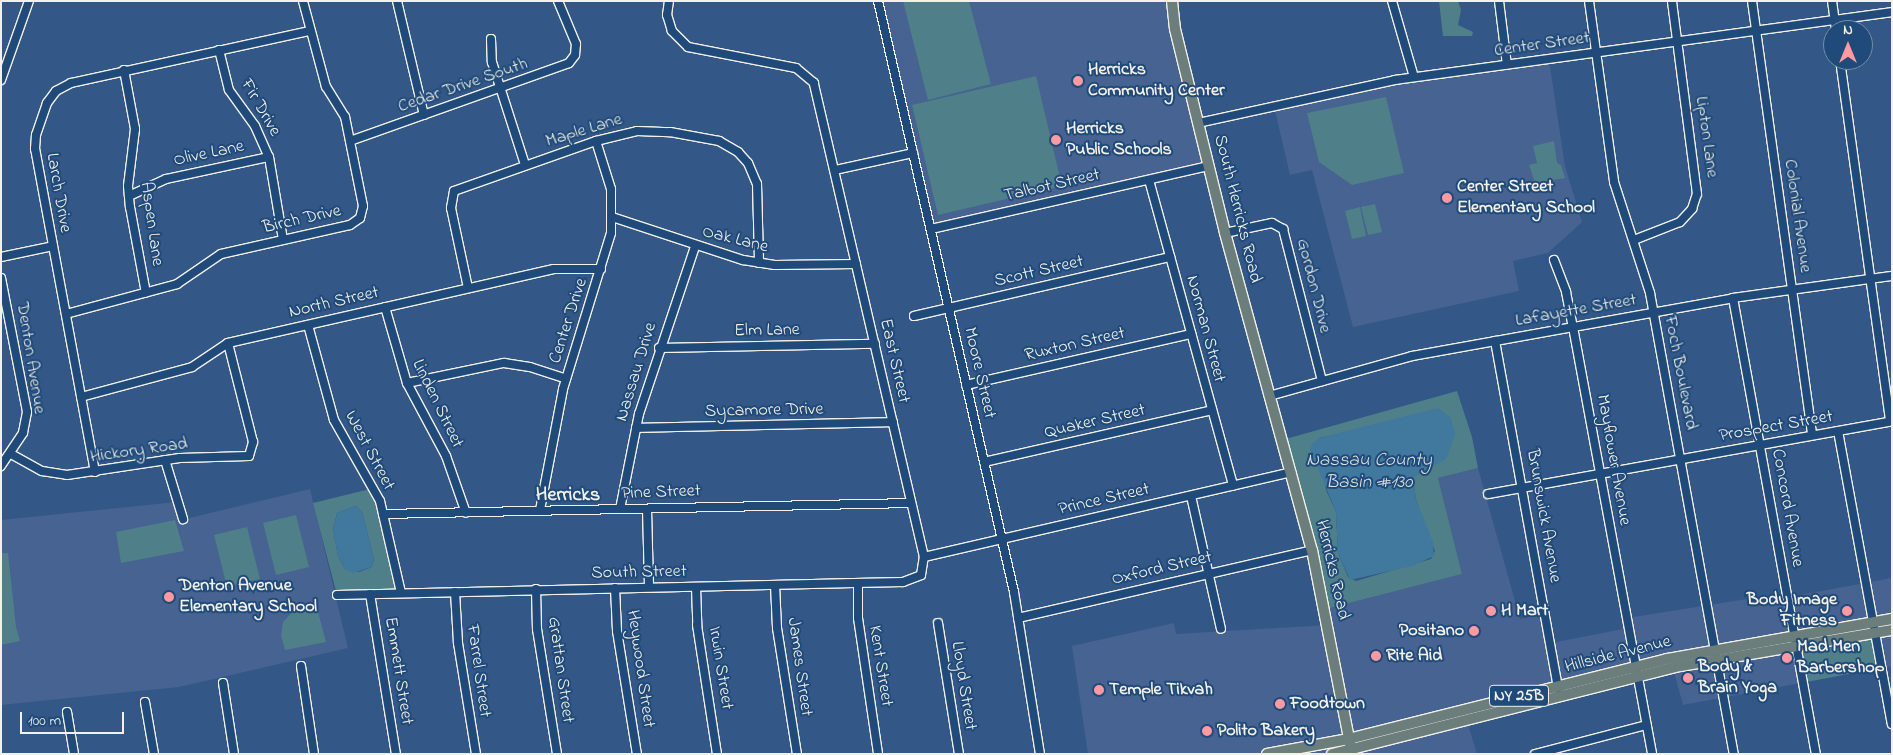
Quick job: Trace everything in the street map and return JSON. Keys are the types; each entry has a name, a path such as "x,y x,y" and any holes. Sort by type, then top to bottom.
{"main road":[{"name":"South Herricks Road","path":"1165,1 1176,29"},
{"name":"South Herricks Road","path":"1172,1 1176,29 1208,166 1270,396"},
{"name":"Herricks Road","path":"1270,396 1312,550 1352,752"},
{"name":"Hillside Avenue","path":"1267,754 1349,738 1715,654 1874,627 1892,619"},
{"name":"Hillside Avenue","path":"1874,627 1892,630"},
{"name":"Hillside Avenue","path":"1332,754 1352,752 1559,691"}],"street":[{"path":"1,80 29,1"},
{"name":"Birch Drive","path":"66,314 187,280 221,254 350,225 360,218 363,206 346,117 326,87 309,31 303,1"},
{"path":"397,1 424,115"},
{"name":"Cedar Drive South","path":"350,140 560,69 569,64 576,50 558,1"},
{"name":"East Street","path":"669,1 666,15 672,32 688,47 803,72 814,83 818,92 924,558"},
{"name":"Moore Street","path":"878,1 1002,540 1018,618 1040,754"},
{"path":"1392,1 1414,77"},
{"path":"1499,1 1507,65"},
{"name":"Foch Boulevard","path":"1589,1 1614,182 1634,240 1653,312 1734,754"},
{"name":"Lipton Lane","path":"1634,240 1680,222 1692,209 1698,194 1672,1"},
{"name":"Colonial Avenue","path":"1752,1 1812,435"},
{"path":"1832,1 1835,20"},
{"name":"Center Street","path":"1835,20 1892,12"},
{"name":"Center Street","path":"1198,123 1414,77 1823,22"},
{"name":"Larch Drive","path":"95,472 35,149 36,135 47,103 56,91 71,83 309,31"},
{"path":"491,38 492,62 525,165"},
{"name":"Fir Drive","path":"219,50 229,90 255,126 269,156 283,240"},
{"name":"Aspen Lane","path":"124,70 135,129 129,196 146,293"},
{"path":"1841,70 1891,421"},
{"name":"Maple Lane","path":"468,288 451,208 452,195 457,188 624,133 655,130 719,141 733,148 748,162 757,184 760,263"},
{"name":"Center Drive","path":"540,510 549,450 566,379 601,269 612,217 610,189 596,142"},
{"path":"835,170 913,153"},
{"name":"Olive Lane","path":"129,196 166,179 269,156"},
{"name":"Talbot Street","path":"931,229 1208,166"},
{"name":"Norman Street","path":"1149,180 1233,486"},
{"name":"Oak Lane","path":"612,217 695,247 760,263 794,266 856,264"},
{"name":"Gordon Drive","path":"1225,233 1272,223 1283,229 1322,381"},
{"path":"1,256 53,246"},
{"name":"Nassau Drive","path":"620,509 636,428 659,348 695,247"},
{"name":"Scott Street","path":"914,316 1170,257"},
{"name":"Mayflower Avenue","path":"1554,260 1566,292 1573,327 1652,754"},
{"name":"North Street","path":"81,397 192,367 228,343 554,268 601,269"},
{"name":"Lafayette Street","path":"1270,396 1412,356 1733,298 1892,276"},
{"name":"Denton Avenue","path":"1,278 27,412 23,433 11,454 1,466"},
{"name":"Concord Avenue","path":"1733,298 1816,754"},
{"name":"Linden Street","path":"385,307 407,383 446,456 466,513"},
{"name":"West Street","path":"308,325 334,420 374,488 383,514 400,592"},
{"name":"Ruxton Street","path":"966,385 1191,334"},
{"name":"Brunswick Avenue","path":"1495,341 1559,691"},
{"name":"Hickory Road","path":"11,454 34,468 50,473 95,472 165,460 242,458 252,453 253,442 228,343"},
{"name":"Elm Lane","path":"659,348 875,344"},
{"path":"407,383 504,363 530,367 566,379"},
{"name":"Quaker Street","path":"984,462 1212,410"},
{"name":"Prospect Street","path":"1488,494 1891,421"},
{"name":"Sycamore Drive","path":"636,428 893,422"},
{"path":"1838,431 1892,724"},
{"path":"165,460 183,519"},
{"name":"Prince Street","path":"924,558 1291,472"},
{"path":"1191,496 1221,629"},
{"name":"Pine Street","path":"383,514 911,502"},
{"path":"647,508 649,587"},
{"name":"Oxford Street","path":"1018,618 1312,550"},
{"name":"South Street","path":"337,595 400,592 858,583 913,580 924,568 924,558"},
{"name":"Kent Street","path":"858,583 858,618 878,754"},
{"name":"James Street","path":"775,585 777,628 797,754"},
{"name":"Irwin Street","path":"696,586 697,625 718,754"},
{"name":"Heywood Street","path":"616,588 618,632 637,754"},
{"name":"Grattan Street","path":"536,589 537,629 557,754"},
{"name":"Farrel Street","path":"455,592 458,643 476,754"},
{"name":"Emmett Street","path":"370,594 396,754"},
{"name":"Lloyd Street","path":"938,623 958,754"},
{"path":"301,666 314,754"},
{"path":"223,683 234,754"},
{"path":"145,702 154,754"},
{"path":"67,712 74,754"},
{"path":"1535,754 1646,725"}],"shaded area":[{"name":"Herricks Public Schools","path":"878,1 1165,1 1175,29 1208,166 931,229"},
{"name":"Center Street Elementary School","path":"1549,60 1565,166 1582,222 1548,253 1513,261 1519,291 1353,327 1312,170 1290,175 1274,106 1333,92"},
{"path":"1478,468 1520,619 1545,614 1551,643 1628,628 1627,618 1778,594 1794,596 1892,578 1892,666 1683,705 1674,672 1638,680 1636,667 1558,686 1560,696 1467,721 1477,754 1088,754 1072,646 1174,623 1176,634 1328,625 1326,609 1462,574 1438,478"},
{"name":"Denton Avenue Elementary School","path":"310,489 348,648 179,687 1,705 1,520 176,502 181,520"}],"green space":[{"path":"903,1 969,1 991,84 928,100"},
{"path":"1439,1 1458,1 1461,10 1458,25 1473,32 1472,36 1443,36"},
{"path":"1036,76 1062,186 938,215 912,105"},
{"path":"1386,97 1404,173 1352,185 1319,162 1307,113"},
{"path":"1554,141 1557,163 1561,165 1565,178 1535,183 1529,165 1537,163 1533,146"},
{"path":"1375,204 1382,232 1368,235 1361,207"},
{"path":"1360,207 1366,236 1352,239 1345,211"},
{"path":"1457,391 1472,437 1478,468 1438,478 1462,574 1326,609 1282,440","holes":["1338,434 1446,458 1413,477 1416,500 1435,551 1431,559 1356,581 1348,577 1338,553 1336,512 1326,490 1319,438"]},
{"path":"374,488 401,593 337,595 313,503","holes":["356,506 362,512 374,559 372,567 359,572 345,569 338,556 333,529 337,513"]},
{"path":"296,515 309,567 276,575 263,523"},
{"path":"175,520 184,551 121,563 116,532"},
{"path":"247,527 260,579 227,587 214,535"},
{"path":"1,553 8,553 16,627 20,641 1,645"},
{"path":"307,607 317,608 326,642 285,650 281,636 283,622 293,611"},
{"path":"1874,635 1880,668 1806,682 1799,647"}],"water":[{"name":"Nassau County Basin #130","path":"1438,408 1451,418 1455,435 1446,459 1413,477 1416,500 1433,542 1434,556 1412,566 1350,580 1338,553 1336,512 1310,449 1312,444 1319,438"},
{"path":"356,506 362,512 374,559 372,567 353,573 345,569 338,556 333,529 337,513"}],"place":[{"name":"Herricks Community Center","path":"1078,81"},
{"name":"Herricks Public Schools","path":"1056,140"},
{"name":"Center Street Elementary School","path":"1447,198"},
{"name":"Denton Avenue Elementary School","path":"169,597"},
{"name":"H Mart","path":"1491,611"},
{"name":"Body Image Fitness","path":"1847,611"},
{"name":"Positano","path":"1474,631"},
{"name":"Rite Aid","path":"1376,656"},
{"name":"Mad Men Barbershop","path":"1787,658"},
{"name":"Body & Brain Yoga","path":"1688,678"},
{"name":"Temple Tikvah","path":"1099,690"},
{"name":"Foodtown","path":"1280,704"},
{"name":"Polito Bakery","path":"1207,731"}],"district":[{"name":"Herricks","path":"568,495"}]}
